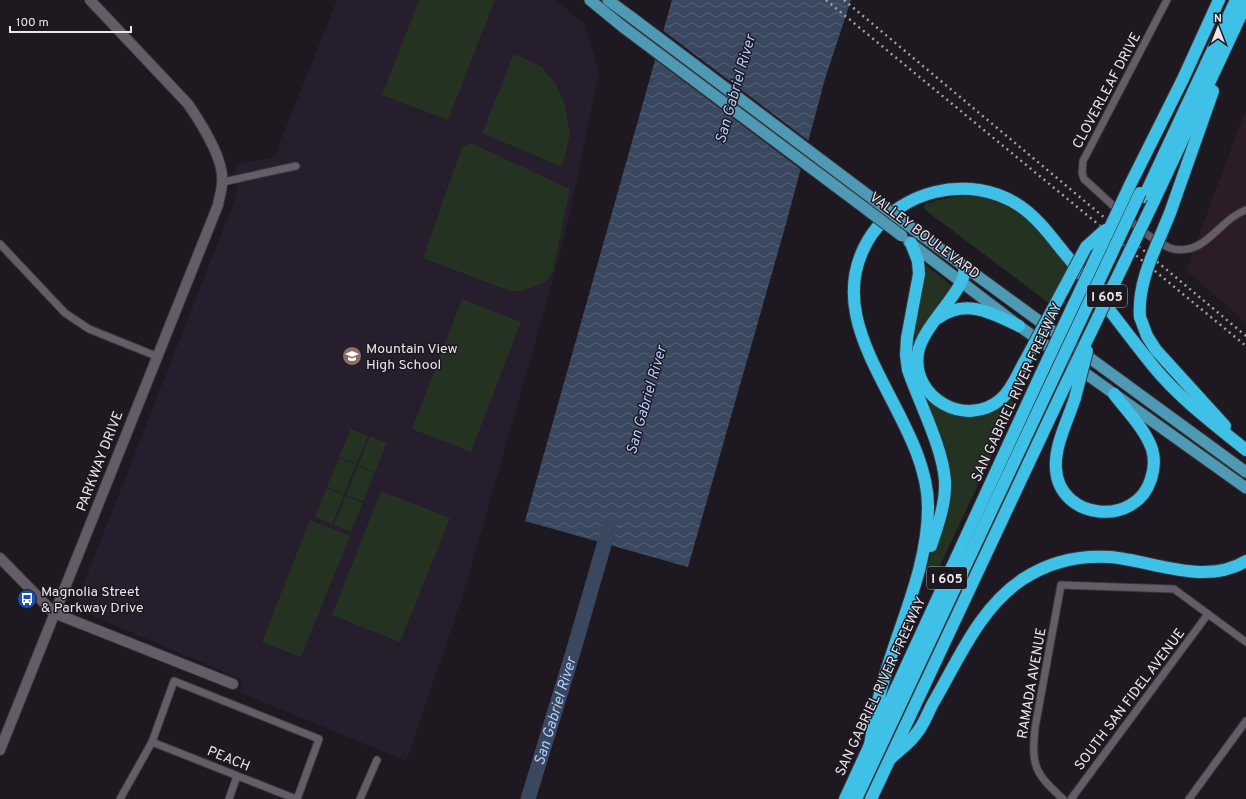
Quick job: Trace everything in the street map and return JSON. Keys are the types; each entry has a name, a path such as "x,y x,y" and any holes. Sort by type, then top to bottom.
{"highway":[{"name":"SAN GABRIEL RIVER FREEWAY","path":"859,794 890,759 1057,385 1095,320 1183,78 1219,0"},
{"path":"859,794 1057,385 1230,0"},
{"path":"1142,194 1236,0"},
{"name":"SAN GABRIEL RIVER FREEWAY","path":"859,794 870,745 1111,225 1142,194 1237,25 1246,4"},
{"path":"1237,25 1170,213 1145,275 1140,297 1140,317 1147,336 1156,350 1246,450"},
{"path":"913,591 927,534 928,504 924,471 909,434 862,338 854,311 853,295 858,265 869,239 885,219 913,199 942,190 970,189 998,194 1020,206 1045,229 1164,378 1202,414 1246,450"},
{"path":"964,267 965,275 962,282 934,321 920,344 918,365 920,377 925,388 936,400 950,408 972,411 991,406 1001,399 1010,388 1086,247 1111,225"},
{"path":"870,745 883,681 940,516 945,481 941,458 911,377 906,355 907,338 919,274 918,261 906,240"},
{"path":"934,321 950,311 975,308 992,313 1019,326"},
{"path":"1095,320 1075,398 1058,448 1056,468 1058,478 1066,495 1082,507 1101,513 1113,513 1130,506 1140,498 1150,485 1154,465 1150,444 1114,394"},
{"path":"890,759 916,735 985,615 1003,594 1030,575 1054,564 1082,558 1118,558 1203,572 1226,570 1246,561"}],"main road":[{"name":"VALLEY BOULEVARD","path":"590,0 623,27 1019,326 1246,488"},
{"name":"VALLEY BOULEVARD","path":"608,0 964,267 1246,472"}],"street":[{"path":"90,0 188,104 200,122 209,140 220,165 223,182 296,166"},
{"name":"CLOVERLEAF DRIVE","path":"1167,0 1083,161 1082,172 1084,179 1151,238 1171,248 1184,249 1197,246 1232,217 1246,210"},
{"name":"PARKWAY DRIVE","path":"0,750 156,356 218,205 223,182"},
{"path":"0,244 65,312 89,330 156,356"},
{"path":"0,558 54,613 233,684"},
{"name":"RAMADA AVENUE","path":"1063,799 1039,775 1034,764 1033,752 1035,728 1061,585 1174,589 1208,614"},
{"path":"1208,614 1246,642"},
{"name":"SOUTH SAN FIDEL AVENUE","path":"1071,799 1208,614"},
{"path":"122,798 152,742 174,681 319,738 296,799"},
{"path":"1189,799 1246,722"},
{"name":"PEACH","path":"152,742 296,799"},
{"path":"360,799 377,760"},
{"path":"229,799 237,776"}],"shaded area":[{"name":"Mountain View High School","path":"337,0 556,0 585,24 599,72 570,213 556,269 463,595 406,761 239,692 243,680 74,608 234,202 237,189 235,165 275,157"},
{"path":"1246,109 1246,323 1186,270"}],"green space":[{"path":"419,0 495,0 448,120 382,95"},
{"path":"514,54 541,66 556,85 565,105 570,135 562,167 482,133"},
{"path":"471,143 570,189 553,271 546,282 523,291 510,291 423,258 462,147"},
{"path":"978,196 992,198 1016,209 1037,227 1071,270 1050,304 924,209 925,204 954,197"},
{"path":"923,263 952,286 920,330 916,341 933,400 987,412 999,407 1017,388 1018,389 1011,399 1014,403 1007,412 996,434 993,447 994,451 937,572 926,567 950,508 910,355"},
{"path":"462,299 521,322 471,452 412,429"},
{"path":"351,429 368,436 356,464 339,457"},
{"path":"370,436 387,443 375,472 358,465"},
{"path":"339,458 356,465 344,494 327,487"},
{"path":"358,466 375,473 363,501 346,495"},
{"path":"327,488 344,495 332,524 315,517"},
{"path":"381,491 450,518 400,642 332,615"},
{"path":"346,496 363,503 351,532 334,525"},
{"path":"310,520 350,536 301,657 262,642"}],"water":[{"path":"672,0 851,0 825,79 784,231 688,567 525,521"}],"pier":[{"path":"661,29 810,142 803,171 653,58"}],"waterway":[{"name":"San Gabriel River","path":"528,799 574,649 610,524"}],"railway":[{"path":"826,0 1246,346"},
{"path":"844,0 1246,336"}],"place":[{"name":"Mountain View High School","path":"352,356"},
{"name":"Magnolia Street & Parkway Drive","path":"27,599"}]}
